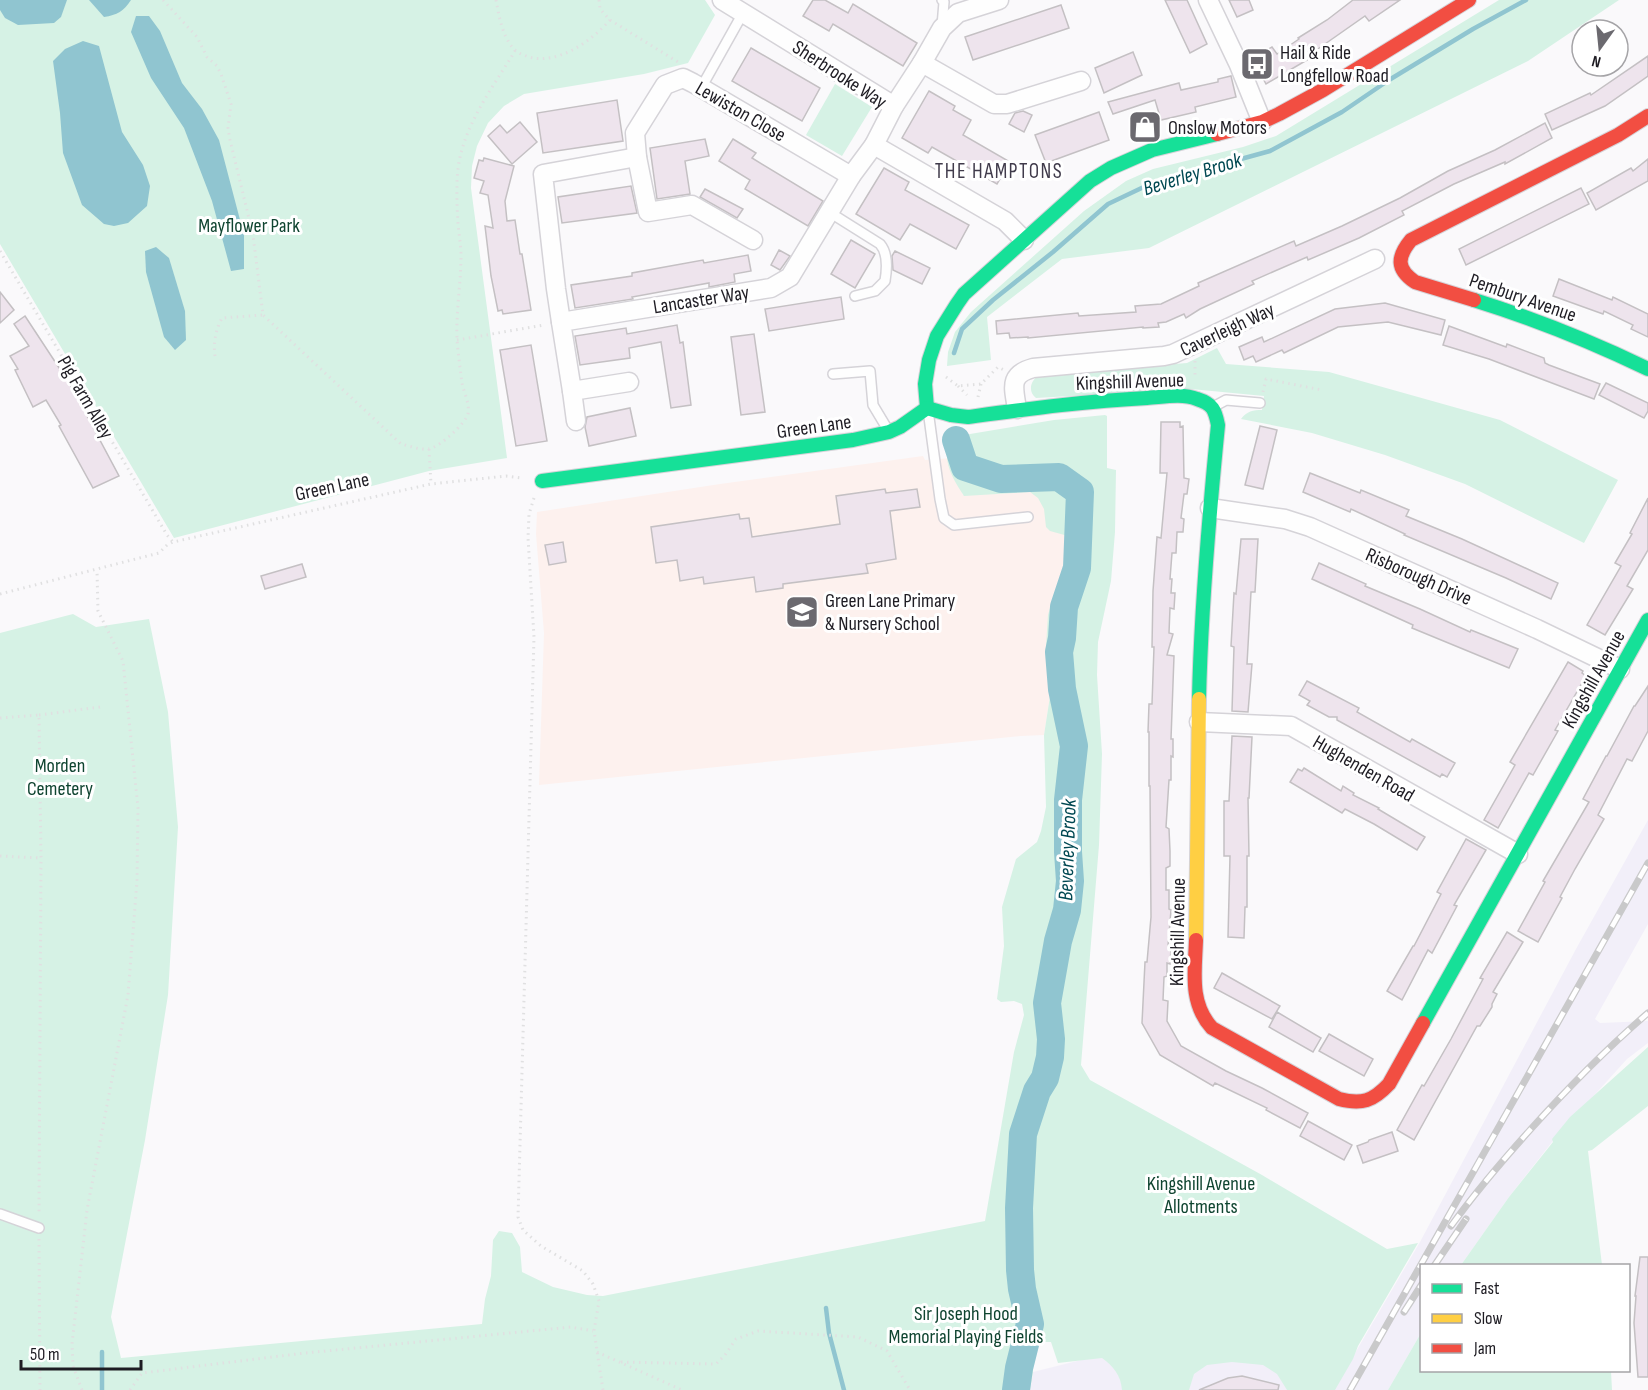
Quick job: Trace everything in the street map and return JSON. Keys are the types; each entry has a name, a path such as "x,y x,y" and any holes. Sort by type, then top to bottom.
{"street":[{"name":"Sherbrooke Way","path":"722,0 894,105 874,145"},
{"path":"894,105 942,28 958,13 999,0"},
{"path":"1208,0 1239,65 1262,122"},
{"path":"1017,375 1015,390 1017,410 968,417 927,408 925,383 927,371 938,332 951,310 964,294 1090,181 1111,168 1152,150 1262,122 1323,90 1469,0"},
{"path":"922,63 994,104 1006,104 1081,81"},
{"name":"Lewiston Close","path":"753,240 692,205 648,212 637,157 635,133 665,85 682,78 851,176"},
{"name":"Pembury Avenue","path":"1648,117 1618,135 1411,240 1401,254 1400,260 1403,272 1415,282 1517,313 1589,341 1648,369"},
{"path":"851,176 874,145 1005,221 1024,240"},
{"path":"576,421 556,289 543,174 637,157"},
{"name":"Lancaster Way","path":"561,322 771,288 790,277 851,176"},
{"name":"Caverleigh Way","path":"1017,375 1033,368 1173,354 1375,259"},
{"path":"572,391 629,382"},
{"name":"Kingshill Avenue","path":"1017,410 1097,400 1164,397 1196,398 1213,407 1216,413 1218,425 1200,647 1194,996 1203,1019 1212,1028 1339,1099 1349,1102 1372,1099 1389,1084 1648,620"},
{"name":"Green Lane","path":"542,481 833,444 889,432 927,408"},
{"name":"Risborough Drive","path":"1210,508 1285,519 1310,527 1538,629 1620,669"},
{"name":"Hughenden Road","path":"1198,722 1292,726 1518,854"}],"lane":[{"path":"942,0 944,2 942,28"},
{"path":"701,88 743,13"},
{"path":"829,212 880,244 885,250 885,281 875,291 855,296"},
{"path":"833,374 870,371 873,405 889,432"},
{"path":"1213,407 1226,399 1260,403"},
{"path":"927,408 944,518 954,525 1028,517"},
{"path":"0,1214 39,1228"}],"path":[{"path":"163,0 197,38 207,57 217,66 227,88 231,104 228,128 253,235 264,315 401,444 419,449 439,446 460,427 468,416 468,405 462,385 456,318 461,253 458,222 458,170 462,151 478,112 515,51"},
{"path":"495,0 502,26 515,51 535,59 567,53 597,33 610,20"},
{"path":"599,0 600,9 610,20 684,66 682,78"},
{"name":"Pig Farm Alley","path":"0,251 173,542"},
{"path":"214,356 215,337 222,318 264,315"},
{"path":"457,340 561,322"},
{"path":"1196,398 1197,343"},
{"path":"927,371 944,375 958,386 981,384 998,367 1017,375"},
{"path":"1260,403 1266,379 1322,390"},
{"path":"429,449 431,484"},
{"name":"Green Lane","path":"0,594 159,554 173,542 431,484 506,476 542,481"},
{"path":"542,481 529,514 528,538 534,637 518,1217 523,1230 541,1246 583,1271 593,1284 599,1301 594,1331 603,1390"},
{"path":"82,1390 73,1366 73,1333 87,1210 128,996 137,881 138,808 123,661 98,611 96,570"},
{"path":"0,718 100,707"},
{"path":"39,715 40,1390"},
{"path":"0,856 41,858"},
{"path":"130,1390 142,1373 305,1353 570,1327 594,1331"},
{"path":"621,1362 716,1364 736,1339 758,1331 858,1337 887,1351 910,1390"},
{"path":"597,1352 682,1390"}],"shaded area":[{"name":"Green Lane Primary & Nursery School","path":"923,456 925,460 952,458 963,495 1028,490 1040,494 1071,537 1066,592 1044,735 539,785 544,633 536,534 537,512"},
{"path":"1648,820 1648,924 1595,1019 1600,1023 1648,1021 1648,1043 1627,1059 1552,1142 1509,1197 1462,1264 1420,1264 1420,1335 1388,1390 1030,1390 1033,1372 1109,1353 1351,1360 1420,1242 1576,949"}],"green space":[{"name":"Mayflower Park","path":"0,0 705,0 715,15 688,63 644,74 524,94 504,106 488,123 477,146 472,166 471,188 507,458 429,471 174,538 0,244"},
{"path":"1499,0 1619,0 1592,18 1570,18 1570,33 1528,61 1149,248 1062,259 987,317 991,360 947,366 948,352 955,332 971,312 1084,211 1126,181 1153,169 1243,147 1276,136"},
{"path":"835,84 872,107 842,156 806,135"},
{"path":"1217,348 1226,364 1329,372 1500,420 1618,480 1584,543 1465,484 1385,455 1312,433 1241,419 1250,412 1262,410 1264,396 1191,389 1036,398 1031,389 1032,382 1040,375 1187,363"},
{"path":"1107,416 1107,468 1116,470 1115,532 1111,581 1098,642 1097,675 1102,754 1099,845 1081,1065 1090,1080 1262,1175 1387,1249 1418,1243 1335,1390 1287,1390 1277,1374 1263,1365 1232,1362 1207,1365 1194,1374 1189,1390 1122,1390 1116,1371 1102,1358 1058,1363 1051,1342 1033,1342 1033,1372 1030,1390 0,1390 0,633 73,614 96,627 149,619 168,712 178,827 168,995 145,1140 111,1317 121,1358 482,1324 491,1276 493,1240 499,1231 512,1233 520,1247 522,1272 553,1287 587,1295 603,1296 985,1221 1014,1052 1024,1015 1022,1004 1014,1001 1001,1002 997,999 1004,946 1002,907 1016,859 1037,842 1046,807 1044,735 1057,651 1048,649 1046,646 1048,615 1052,601 1066,593 1071,540 1068,536 1050,531 1046,527 1044,509 1038,498 1030,492 964,496 949,468 948,445 952,437 1054,420"},
{"path":"1648,1047 1648,1106 1588,1151 1602,1264 1462,1264 1509,1197 1570,1117"},
{"path":"1420,1335 1420,1372 1611,1372 1612,1390 1388,1390"}],"water":[{"path":"0,0 67,0 61,17 54,23 18,25 5,18 0,10"},
{"path":"89,0 131,0 120,12 104,17"},
{"path":"136,16 149,16 160,31 182,83 202,109 219,140 244,235 244,269 231,271 212,201 184,128 151,78 131,32"},
{"path":"83,41 99,46 122,132 143,165 150,186 147,206 128,223 114,226 104,224 82,205 63,153 53,61 65,49"},
{"path":"156,247 169,258 185,311 186,340 175,350 164,337 146,272 145,251"}],"building":[{"path":"813,0 825,0 848,13 853,4 917,43 903,66 833,24 829,31 803,16"},
{"path":"1165,0 1187,0 1207,44 1190,53"},
{"path":"1229,0 1249,0 1253,10 1237,17"},
{"path":"1353,0 1400,0 1369,21 1365,16 1305,58 1307,60 1266,84 1252,58 1272,47 1277,54"},
{"path":"1061,5 1069,28 973,60 965,37"},
{"path":"751,48 820,88 802,121 732,81"},
{"path":"1133,52 1142,75 1104,93 1095,68"},
{"path":"1648,56 1648,76 1605,106 1552,130 1545,114 1590,93 1591,95 1616,78 1630,78 1630,68"},
{"path":"1231,76 1236,97 1195,107 1196,112 1161,120 1155,100 1113,114 1108,102 1179,83 1181,90 1218,82 1218,79"},
{"path":"929,91 955,106 953,110 971,120 963,135 1010,162 997,184 932,147 928,153 902,138"},
{"path":"617,100 623,141 543,153 537,113"},
{"path":"1023,111 1032,115 1024,132 1009,124 1015,113"},
{"path":"1099,112 1109,140 1046,163 1035,135"},
{"path":"520,122 537,142 512,164 488,136 500,125 507,133"},
{"path":"1545,123 1552,138 1505,164 1505,162 1454,184 1402,211 1404,215 1359,238 1252,281 1254,284 1186,318 1184,314 1158,323 1159,327 1028,338 1010,338 1009,333 997,334 996,321 1078,313 1079,316 1136,312 1135,306 1161,304 1199,286 1198,283 1294,241 1296,246 1342,226"},
{"path":"705,139 709,156 685,161 690,194 657,199 650,148"},
{"path":"733,139 756,153 752,158 823,201 808,226 745,189 750,180 719,161"},
{"path":"484,158 514,166 505,201 507,221 515,220 531,310 503,314 502,310 498,311 485,226 493,228 488,195 480,193 484,181 474,178 479,160 483,161"},
{"path":"1648,159 1648,181 1596,210 1587,193 1631,168 1633,171"},
{"path":"884,168 909,182 905,190 969,225 956,249 910,224 900,240 856,214"},
{"path":"631,186 637,213 562,223 558,197"},
{"path":"1581,188 1589,204 1466,265 1459,249"},
{"path":"705,189 743,209 737,218 700,197"},
{"path":"851,240 875,254 855,288 831,274"},
{"path":"779,250 790,256 780,270 771,265"},
{"path":"895,251 930,268 922,284 893,270 892,256"},
{"path":"748,255 751,271 734,274 735,282 709,287 709,283 575,308 571,285 632,276 632,273 703,260 704,263"},
{"path":"1559,279 1612,300 1613,297 1648,314 1648,337 1631,329 1633,325 1604,311 1603,314 1553,296"},
{"path":"0,292 14,310 0,323"},
{"path":"841,297 844,319 769,331 765,309"},
{"path":"1385,303 1445,320 1441,335 1388,322 1338,327 1284,353 1282,350 1256,362 1253,356 1244,360 1239,347 1262,337 1264,342 1335,309"},
{"path":"25,316 71,386 119,476 93,488 46,400 33,407 15,370 18,369 10,356 29,346 14,324"},
{"path":"677,325 680,343 683,342 691,405 671,408 661,342 629,348 630,358 580,365 575,336 626,328 627,334"},
{"path":"1449,326 1544,358 1545,363 1549,365 1600,384 1594,399 1489,359 1443,345"},
{"path":"754,334 765,412 741,415 731,337"},
{"path":"531,345 547,441 516,446 500,350"},
{"path":"1606,383 1648,403 1648,411 1644,418 1599,395"},
{"path":"630,408 636,436 589,446 585,427 587,417"},
{"path":"1161,422 1180,422 1180,427 1183,426 1184,478 1189,479 1187,494 1184,494 1181,518 1184,519 1183,532 1177,532 1176,553 1172,553 1170,579 1172,579 1171,593 1175,593 1174,609 1170,608 1169,633 1173,634 1167,655 1174,656 1171,739 1173,739 1173,757 1171,756 1166,827 1169,829 1170,866 1166,868 1166,890 1169,890 1169,909 1171,910 1168,946 1171,949 1170,964 1167,963 1167,976 1164,977 1163,1000 1168,1001 1167,1021 1181,1046 1308,1113 1300,1128 1266,1110 1267,1108 1215,1083 1213,1086 1160,1055 1142,1023 1145,962 1147,962 1151,917 1148,732 1149,704 1152,704 1153,591 1157,537 1161,538 1167,473 1160,473"},
{"path":"1260,426 1277,430 1263,489 1245,485"},
{"path":"1310,473 1360,493 1361,490 1409,510 1406,516 1558,583 1551,599 1404,535 1351,509 1350,512 1303,492"},
{"path":"885,489 886,493 917,489 920,507 890,511 896,559 866,564 868,573 783,584 783,588 756,592 754,577 704,584 703,577 680,581 677,560 656,563 651,527 739,514 740,519 749,518 752,537 840,524 836,496"},
{"path":"1648,498 1648,550 1627,586 1633,589 1605,635 1587,625 1621,566 1615,563 1632,534 1630,533"},
{"path":"1241,539 1258,539 1255,592 1251,592 1247,664 1252,664 1248,712 1232,711 1234,647 1231,646 1234,593 1236,594"},
{"path":"563,542 566,562 549,565 545,545"},
{"path":"1319,563 1366,584 1365,586 1470,632 1471,630 1518,649 1509,668 1412,628 1413,625 1312,579"},
{"path":"302,564 306,577 265,589 261,576"},
{"path":"1568,662 1583,671 1582,673 1586,676 1555,730 1558,731 1533,775 1529,773 1498,828 1484,820 1515,765 1510,762"},
{"path":"1307,681 1359,708 1357,712 1410,742 1412,739 1455,763 1447,777 1442,774 1440,777 1337,720 1337,717 1329,717 1307,705 1310,701 1299,695"},
{"path":"1648,686 1648,731 1632,761 1627,759 1598,815 1604,819 1575,869 1538,942 1518,931 1545,882 1543,881 1589,802 1583,799 1634,706"},
{"path":"1232,736 1252,737 1244,938 1228,937 1230,856 1224,856 1224,801 1229,801"},
{"path":"1304,768 1341,791 1343,786 1354,793 1353,795 1379,808 1425,837 1417,850 1345,809 1342,813 1290,782 1298,769 1302,771"},
{"path":"1466,839 1486,850 1454,905 1457,906 1432,953 1428,950 1402,1000 1387,991 1414,946 1441,894 1437,892"},
{"path":"1507,932 1523,942 1493,992 1497,994 1492,1007 1480,1026 1477,1026 1414,1140 1397,1130 1451,1039 1483,979 1480,978"},
{"path":"1222,973 1280,1006 1272,1019 1214,988"},
{"path":"1277,1012 1321,1038 1313,1052 1269,1027"},
{"path":"1329,1034 1373,1059 1364,1076 1319,1051"},
{"path":"1308,1121 1352,1145 1344,1160 1300,1136"},
{"path":"1392,1132 1398,1151 1363,1163 1357,1146"},
{"path":"1640,1257 1648,1257 1648,1377 1638,1377 1634,1323"},
{"path":"1242,1376 1279,1385 1278,1390 1199,1390 1228,1378"}],"waterway":[{"name":"Beverley Brook","path":"954,353 962,329 993,300 1108,204 1150,184 1270,151 1342,112 1389,80 1526,0"},
{"name":"Beverley Brook","path":"956,440 965,467 1001,479 1059,477 1080,492 1077,568 1064,607 1059,652 1062,689 1074,746 1068,800 1070,881 1067,910 1058,941 1047,1003 1051,1039 1050,1057 1045,1078 1037,1091 1023,1134 1019,1208 1020,1270 1030,1324 1016,1390"},
{"path":"826,1308 829,1333 844,1390"},
{"path":"102,1352 102,1390"}],"railway":[{"path":"1421,1264 1648,863"},
{"path":"1451,1226 1489,1177 1544,1115 1602,1055 1648,1013"},
{"path":"1435,1264 1466,1219"},
{"path":"1350,1390 1420,1266"},
{"path":"1404,1312 1420,1287"}],"traffic: fast":[{"path":"927,408 925,384 929,360 937,336 964,294 1090,181 1111,168 1152,150 1217,134"},
{"path":"1474,300 1562,331 1648,369"},
{"path":"927,408 968,417 1079,403 1179,396 1191,397 1210,405 1218,425 1206,562 1199,699"},
{"path":"542,481 853,440 889,432 927,408"},
{"path":"1423,1023 1648,620"}],"traffic: slow":[{"path":"1196,940 1199,699"}],"traffic: jam":[{"path":"1217,134 1262,122 1279,114 1323,90 1469,0"},
{"path":"1474,300 1415,282 1409,277 1404,272 1401,257 1411,240 1618,135 1648,116"},
{"path":"1196,940 1195,986 1200,1008 1212,1028 1339,1099 1354,1102 1367,1100 1383,1090 1389,1084 1423,1023"}],"place":[{"name":"Hail & Ride Longfellow Road","path":"1257,64"},
{"name":"Onslow Motors","path":"1145,127"},
{"name":"Green Lane Primary & Nursery School","path":"802,612"}],"district":[{"name":"THE HAMPTONS","path":"999,171"}],"park label":[{"name":"Morden Cemetery","path":"60,776"},
{"name":"Kingshill Avenue Allotments","path":"1201,1194"},
{"name":"Sir Joseph Hood Memorial Playing Fields","path":"966,1324"}]}
